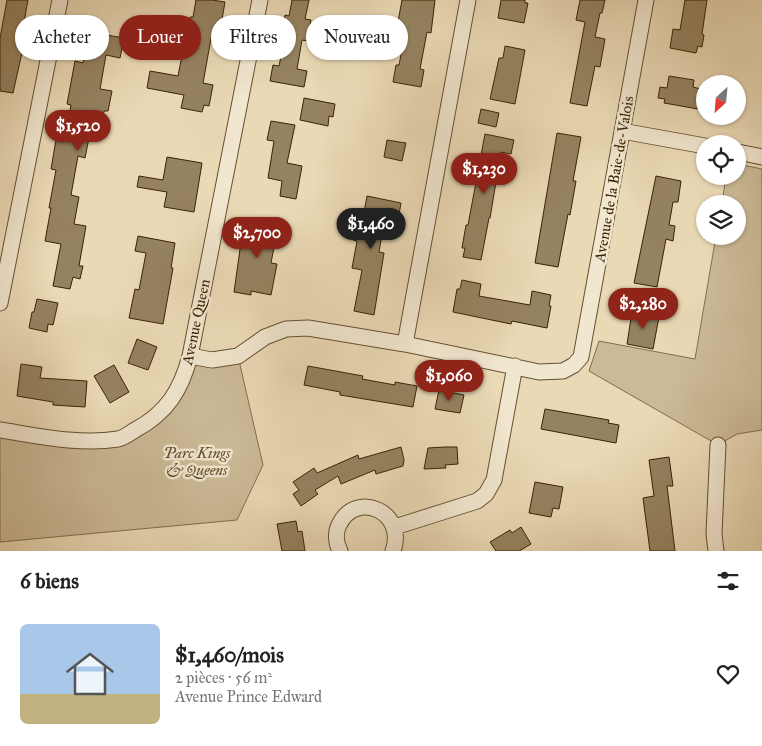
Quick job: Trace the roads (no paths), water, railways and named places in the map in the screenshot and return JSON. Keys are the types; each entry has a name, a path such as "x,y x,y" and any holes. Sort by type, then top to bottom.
{"street":[{"path":"0,303 60,0"},
{"name":"Avenue Queen","path":"0,430 82,442 120,439 151,422 172,401 186,373 190,356 260,0"},
{"path":"405,344 468,0"},
{"name":"Avenue de la Baie-de-Valois","path":"515,366 539,372 563,371 574,365 581,357 646,0"},
{"path":"622,131 696,144"},
{"path":"746,154 762,157"},
{"path":"190,356 212,360 238,356 266,337 286,329 308,328 405,344 515,366 494,480 486,494 477,501 395,527"},
{"path":"716,551 714,534 718,445"},
{"path":"340,551 336,538 342,518 359,508 369,507 387,515 395,527 396,543 393,551"}],"park label":[{"name":"Parc Kings & Queens","path":"197,462"}]}
